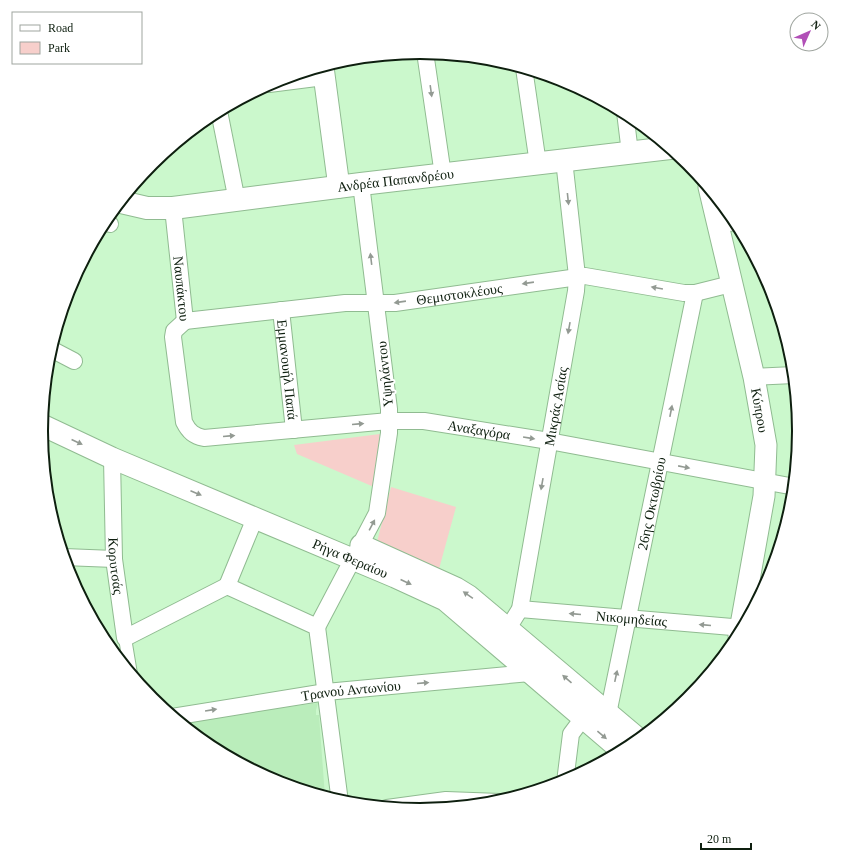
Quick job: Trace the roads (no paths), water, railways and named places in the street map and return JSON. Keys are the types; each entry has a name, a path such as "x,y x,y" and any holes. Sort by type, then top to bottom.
{"main road":[{"name":"Ανδρέα Παπανδρέου","path":"126,203 147,208 173,208 361,184 663,149"}],"street":[{"path":"427,59 443,175"},
{"path":"323,72 338,187"},
{"path":"525,74 538,164"},
{"path":"220,118 237,201"},
{"path":"626,121 630,153"},
{"name":"Μικράς Ασίας","path":"503,636 520,609 575,299 576,276 564,160"},
{"name":"Υψηλάντου","path":"317,627 378,509 389,421 377,304 361,184"},
{"name":"Ναυπάκτου","path":"173,208 185,321 174,330 172,337 184,422 191,433"},
{"name":"Κύπρου","path":"723,215 728,225 731,284 754,377 765,435 766,482 743,618"},
{"name":"Θεμιστοκλέους","path":"185,321 345,303 395,303 576,276 589,276 684,293 695,293 731,284"},
{"name":"26ης Οκτωβρίου","path":"608,714 695,293"},
{"name":"Εμμανουήλ Παπά","path":"281,310 294,430"},
{"path":"57,352 74,361"},
{"path":"754,377 789,375"},
{"name":"Αναξαγόρα","path":"191,433 204,438 389,421 441,423 549,441 789,486"},
{"name":"Ρήγα Φεραίου","path":"48,428 112,458 255,518 357,552 445,600 503,636 635,736"},
{"name":"Κορυτσάς","path":"112,458 114,558 129,663"},
{"path":"125,638 228,586 255,518"},
{"path":"70,557 114,558"},
{"path":"228,586 317,627 339,795"},
{"name":"Νικομηδείας","path":"520,609 628,618 736,629"},
{"name":"Ρήγα Φεραίου","path":"503,636 530,673 617,747"},
{"name":"Τρανού Αντωνίου","path":"179,715 326,692 530,673"},
{"path":"566,775 570,734 583,718"},
{"path":"417,804 446,800 470,801"}]}
